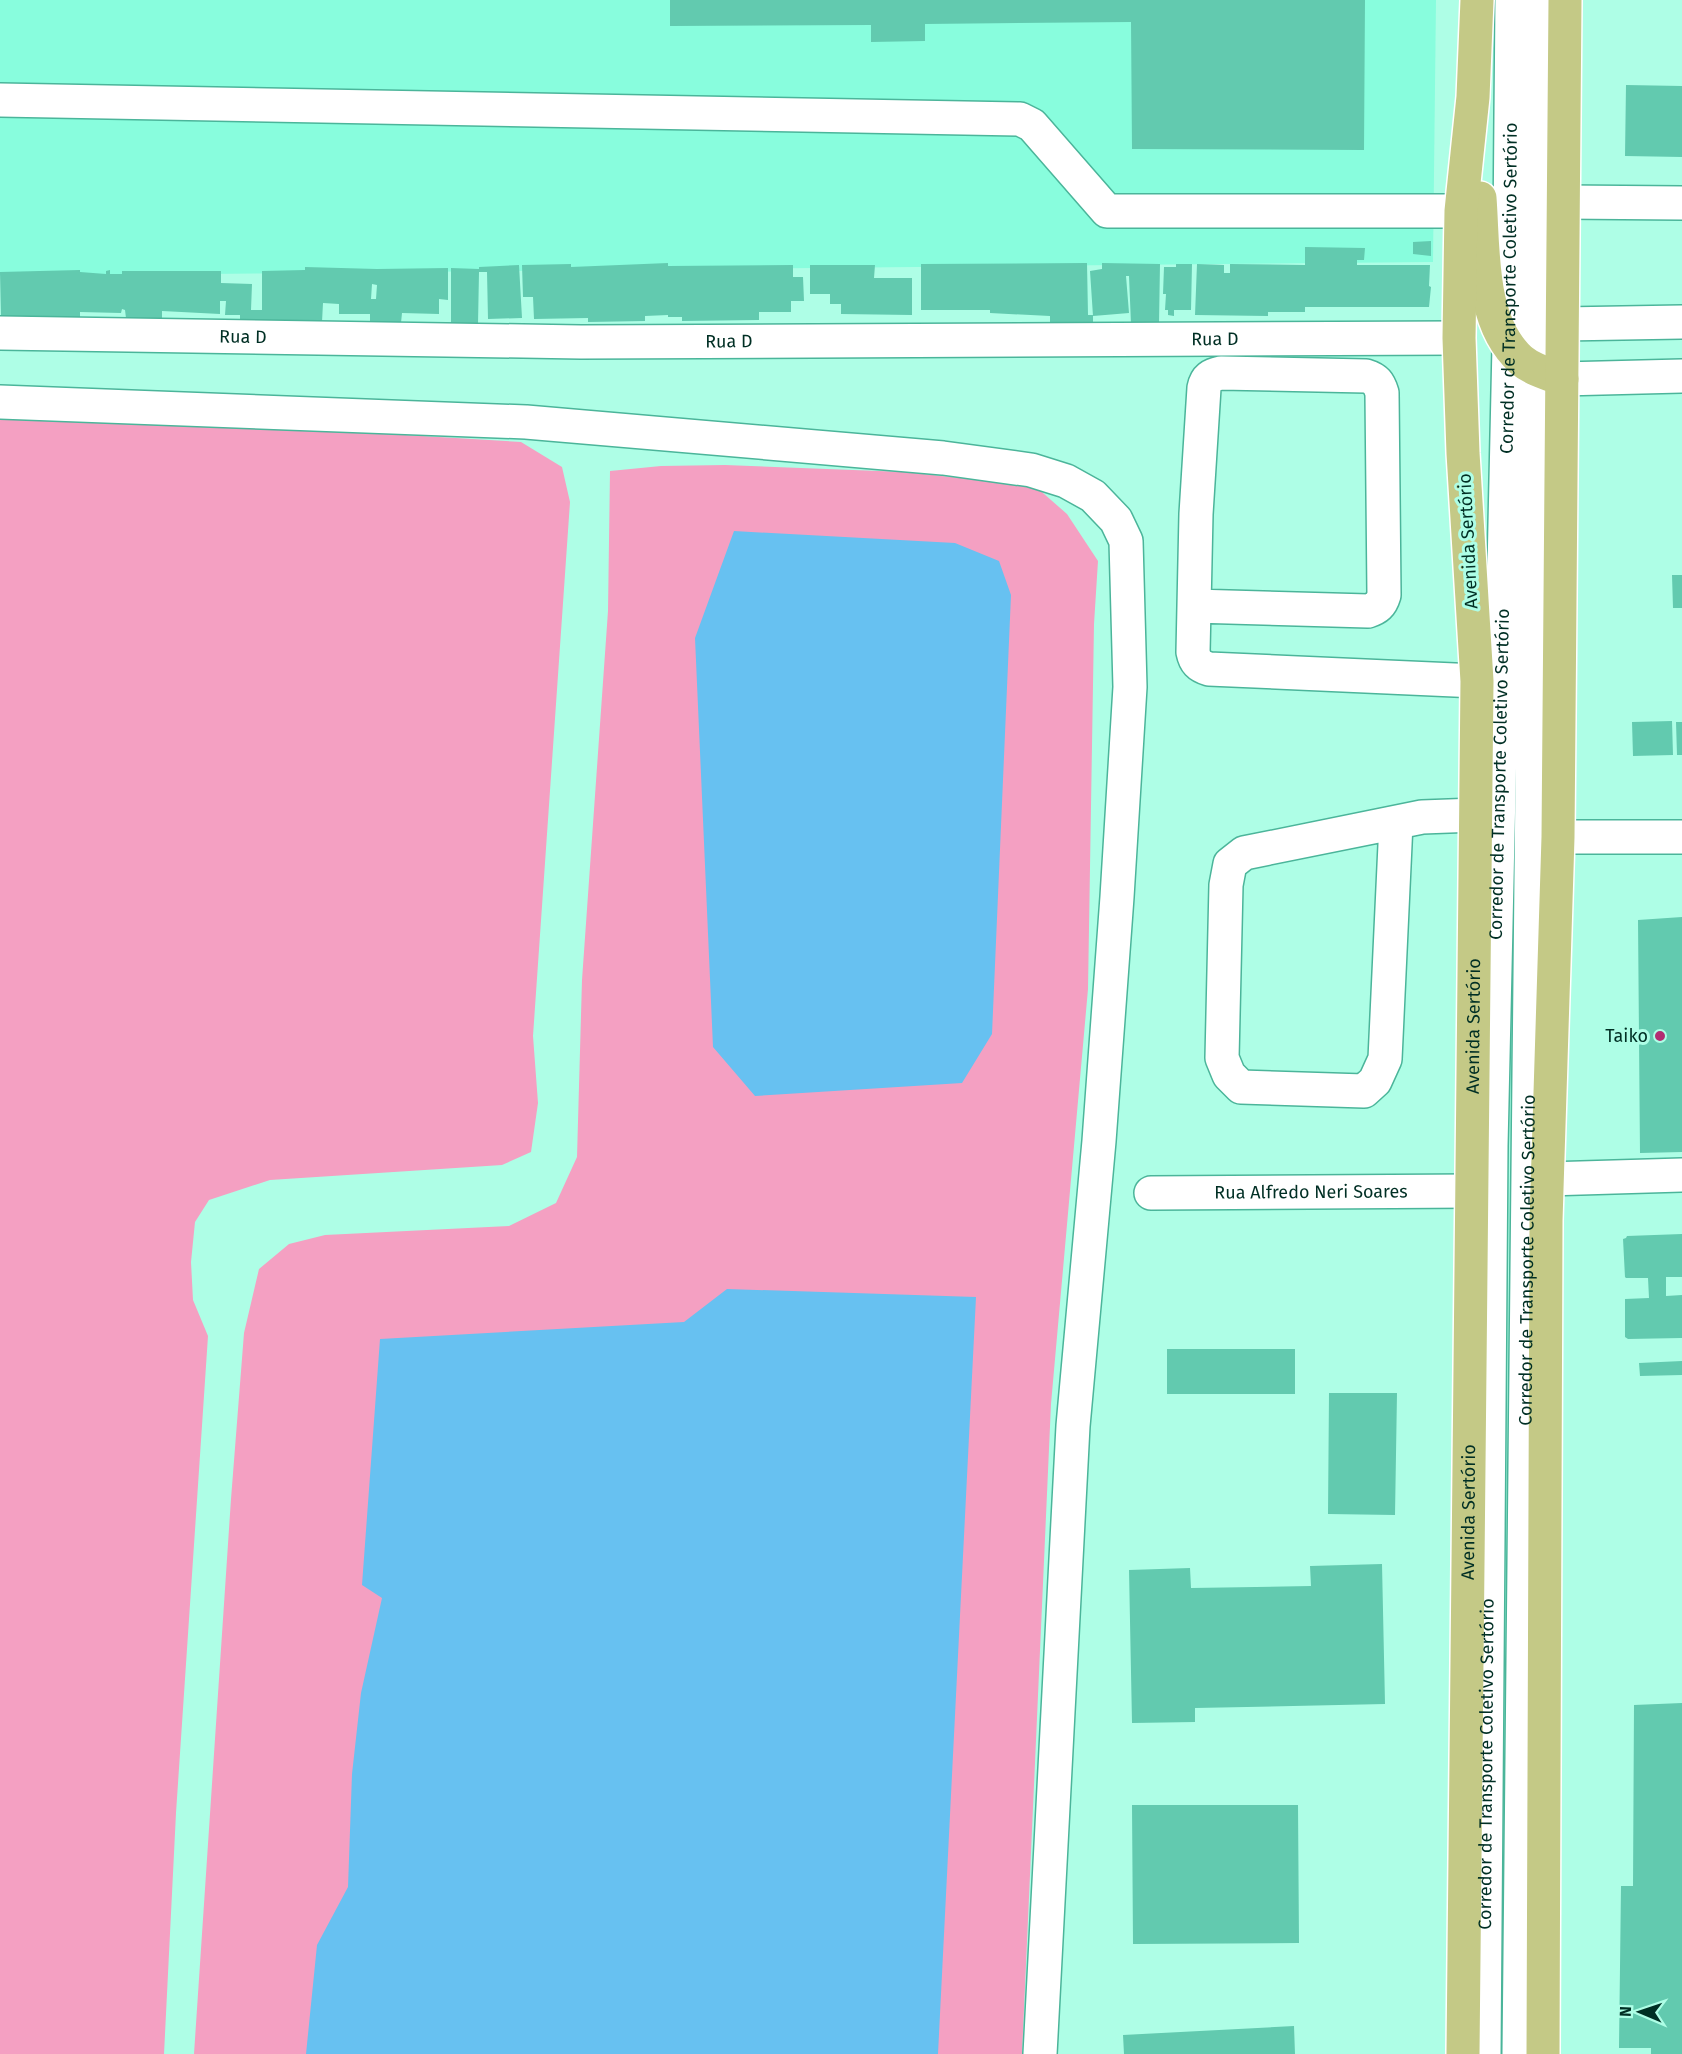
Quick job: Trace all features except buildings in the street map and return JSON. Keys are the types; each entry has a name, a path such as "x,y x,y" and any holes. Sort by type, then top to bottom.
{"main road":[{"name":"Avenida Sertório","path":"1463,2054 1477,681 1463,453 1459,338 1461,210 1473,98 1477,0"},
{"path":"1543,2054 1547,1179 1558,837 1549,375 1563,324 1565,0"},
{"path":"1473,98 1487,293 1495,322 1509,346 1521,360 1549,375"}],"street":[{"name":"Corredor de Transporte Coletivo Sertório","path":"1484,2054 1491,1146 1509,346 1512,0"},
{"name":"Corredor de Transporte Coletivo Sertório","path":"1519,2054 1549,375 1540,0"},
{"path":"0,100 1020,119 1032,125 1107,211 1461,210"},
{"path":"1563,202 1682,204"},
{"path":"1563,324 1682,322"},
{"name":"Rua D","path":"0,333 581,342 1459,338"},
{"path":"1194,606 1368,610 1376,609 1382,603 1384,595 1382,393 1380,384 1374,378 1221,373 1212,374 1206,381 1196,514 1194,606 1193,652 1195,660 1201,667 1209,669 1477,681"},
{"path":"1549,375 1682,376"},
{"path":"0,402 526,422 943,458 1031,471 1066,481 1093,496 1116,520 1126,541 1130,687 1118,897 1073,1426 1040,2054"},
{"path":"1396,823 1385,1059 1375,1081 1364,1091 1241,1087 1229,1076 1222,1058 1226,885 1230,864 1244,853 1422,817 1476,815"},
{"path":"1558,837 1682,837"},
{"path":"1547,1179 1682,1175"},
{"name":"Rua Alfredo Neri Soares","path":"1151,1193 1473,1191"}],"shaded area":[{"path":"0,0 1436,0 1433,262 0,276"},
{"path":"0,417 169,421 521,442 562,467 570,502 533,1036 538,1103 531,1152 502,1165 270,1180 209,1200 195,1222 191,1262 193,1300 208,1336 176,1813 164,2054 0,2054"},
{"path":"725,465 905,472 1035,486 1067,514 1098,561 1094,624 1088,989 1051,1404 1022,2054 194,2054 244,1333 259,1269 289,1244 325,1235 509,1226 556,1203 577,1157 582,980 608,611 610,471 661,466"}],"water":[{"path":"734,531 955,543 999,561 1011,595 992,1034 962,1083 755,1096 713,1047 695,638"},
{"path":"727,1289 976,1297 938,2054 306,2054 317,1945 348,1887 352,1774 361,1693 382,1598 362,1585 380,1339 684,1322"}],"place":[{"name":"Taiko","path":"1660,1036"}]}
